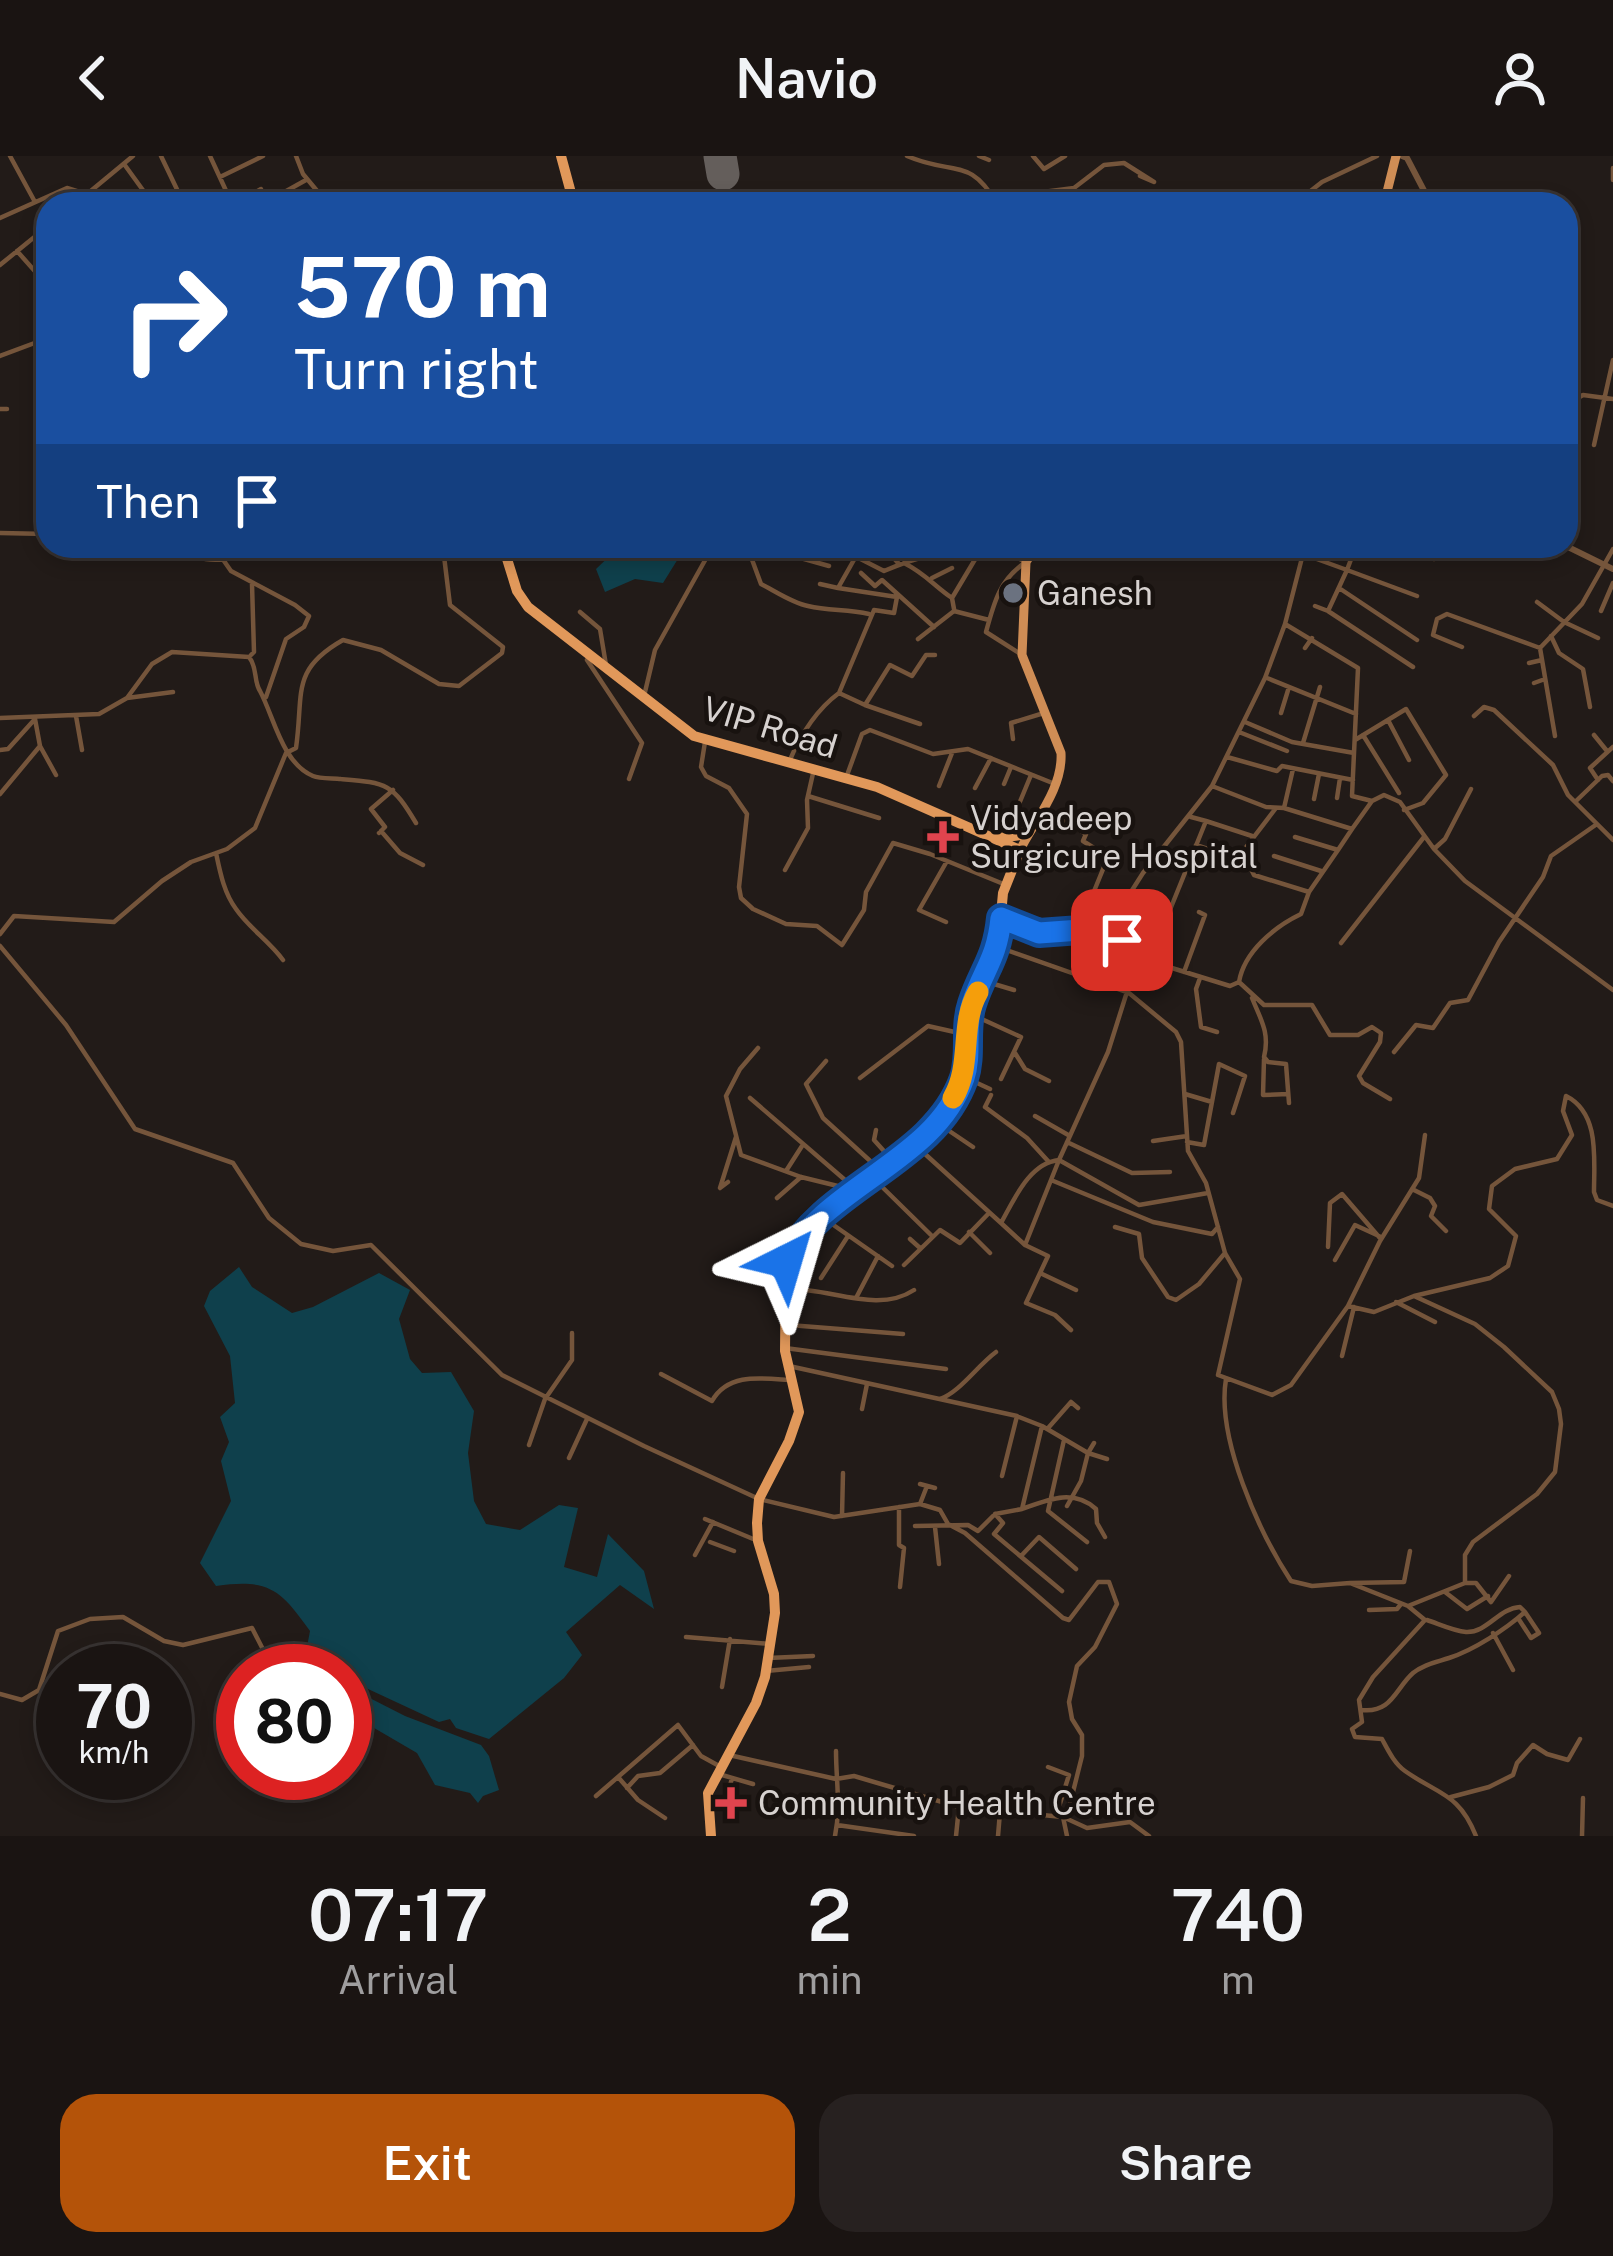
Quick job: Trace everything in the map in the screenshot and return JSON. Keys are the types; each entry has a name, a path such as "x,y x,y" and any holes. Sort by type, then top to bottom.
{"highway":[{"path":"560,156 571,192"},
{"name":"VIP Road","path":"507,558 528,607 676,725 706,740 878,787 1020,850"},
{"path":"711,1836 707,1806 718,1770 749,1721 768,1658 774,1594 758,1541 759,1499 799,1412 785,1348 786,1261 796,1242 822,1216 936,1122 964,1077 970,1013 998,946 1007,882 1009,859 995,838 1021,835 1034,822"},
{"path":"1007,882 1020,850"}],"main road":[{"path":"1388,192 1399,156"},
{"path":"1020,850 1056,785 1060,753 1022,655 1029,558"}],"street":[{"path":"0,218 35,202 10,156"},
{"path":"89,192 133,156"},
{"path":"161,156 178,192"},
{"path":"210,156 228,192"},
{"path":"220,177 263,156"},
{"path":"296,156 303,174 320,192"},
{"path":"909,156 933,167 978,173 991,192"},
{"path":"980,156 988,160"},
{"path":"1033,156 1044,169 1064,156"},
{"path":"1096,156 1104,165"},
{"path":"1309,192 1378,156"},
{"path":"1399,156 1407,158 1425,192"},
{"path":"124,164 144,192"},
{"path":"1043,192 1074,188 1104,165 1124,164 1154,182 1140,176"},
{"path":"1613,168 1613,180"},
{"path":"283,192 311,180"},
{"path":"256,192 261,189"},
{"path":"0,265 36,236"},
{"path":"17,251 36,272"},
{"path":"0,356 36,342"},
{"path":"1594,445 1613,360"},
{"path":"1578,397 1583,394 1613,399"},
{"path":"0,533 36,534"},
{"path":"1540,648 1582,604 1609,567 1613,548"},
{"path":"1578,552 1609,567"},
{"path":"209,558 233,558"},
{"path":"0,934 14,916 114,922 162,881 255,828 286,753 296,748 303,678 317,655 343,640 381,650 439,684 459,686 502,653 503,647 484,629 450,604 444,558"},
{"path":"646,703 649,666 706,558"},
{"path":"751,558 761,584 809,607 872,615"},
{"path":"800,558 828,567 832,558"},
{"path":"838,588 855,558 884,571 923,558"},
{"path":"897,558 932,578 952,598"},
{"path":"954,611 952,598 975,558"},
{"path":"1022,655 986,632 1004,580 1025,558"},
{"path":"1108,928 1143,873 1212,786 1265,678 1302,558"},
{"path":"1321,558 1417,596"},
{"path":"1328,610 1352,558"},
{"path":"224,561 231,571 309,616 286,639 266,698"},
{"path":"932,578 952,568"},
{"path":"861,573 875,586 884,571"},
{"path":"882,580 934,627"},
{"path":"1600,610 1613,583"},
{"path":"249,657 254,652 252,584"},
{"path":"820,584 905,598"},
{"path":"1339,588 1417,640"},
{"path":"789,762 800,738 839,693 874,610 894,613 897,597"},
{"path":"1537,602 1598,638"},
{"path":"1315,606 1413,667"},
{"path":"954,611 989,620"},
{"path":"918,639 954,611"},
{"path":"580,612 600,629 605,670"},
{"path":"1462,647 1433,635 1437,620 1447,614 1540,648"},
{"path":"1285,624 1358,668 1354,799 1384,795 1400,802 1424,837 1465,881 1613,990"},
{"path":"1551,636 1559,653 1583,669 1588,696"},
{"path":"1305,648 1312,638"},
{"path":"1540,648 1555,736"},
{"path":"127,698 152,664 172,652 249,657 256,665 259,690 286,753 311,776 377,783 393,790 416,823"},
{"path":"583,653 642,743 629,779"},
{"path":"865,705 890,664 913,676 926,655 935,655"},
{"path":"1529,663 1542,660"},
{"path":"1265,678 1356,714"},
{"path":"1534,683 1545,679"},
{"path":"610,693 624,683"},
{"path":"1281,713 1289,687"},
{"path":"1303,743 1320,687"},
{"path":"0,718 99,714 127,698 173,692"},
{"path":"839,693 920,724"},
{"path":"1474,716 1484,707 1494,710 1553,765 1575,802 1613,840"},
{"path":"1355,740 1406,710 1446,775 1423,803 1404,810"},
{"path":"1542,714 1551,712"},
{"path":"1012,739 1011,723 1044,713"},
{"path":"76,716 82,750"},
{"path":"35,718 40,746 56,775"},
{"path":"0,750 8,749 35,718"},
{"path":"1388,720 1409,760"},
{"path":"1244,722 1303,743 1354,753"},
{"path":"846,778 862,734 871,730 933,754 968,749 1056,785"},
{"path":"1239,732 1287,751"},
{"path":"1363,735 1399,794"},
{"path":"1594,735 1610,749 1590,768 1598,780"},
{"path":"706,740 700,767 706,776 728,788 747,814 739,887 741,898 754,909 786,923 817,926 842,945 864,910 872,880 893,843 1007,882"},
{"path":"0,794 40,746"},
{"path":"939,786 952,752"},
{"path":"975,788 991,758"},
{"path":"1226,758 1353,780"},
{"path":"1004,784 1011,767"},
{"path":"785,870 808,828 814,769"},
{"path":"1237,859 1280,808 1293,769"},
{"path":"1314,799 1319,774"},
{"path":"1019,804 1031,775"},
{"path":"1575,802 1598,780 1608,776 1613,781"},
{"path":"1337,798 1340,778"},
{"path":"1212,786 1352,829"},
{"path":"1434,849 1471,789"},
{"path":"393,790 371,809 385,827 380,832 400,853 423,865"},
{"path":"808,796 879,818"},
{"path":"1239,982 1241,969 1256,948 1301,914 1321,871 1372,800"},
{"path":"1042,808 1086,834 1083,841 1108,857 1079,928"},
{"path":"1191,817 1254,836"},
{"path":"1025,1245 1108,1052 1132,976 1163,927 1206,821"},
{"path":"1394,1052 1416,1024 1432,1028 1450,1003 1468,1000 1551,856 1597,824"},
{"path":"1295,837 1338,850"},
{"path":"1341,943 1424,837"},
{"path":"1196,845 1248,863 1254,875 1309,892"},
{"path":"216,853 223,884 237,912 269,940 283,960"},
{"path":"1274,856 1321,871"},
{"path":"946,922 920,910 947,861"},
{"path":"1184,972 1205,916 1199,912"},
{"path":"1001,918 1039,933 1108,928 1141,963 1230,986 1239,982"},
{"path":"0,946 66,1025 135,1129 233,1163 269,1218 302,1244 333,1250 371,1245 502,1376 759,1499 842,1516 920,1504 940,1510 948,1524 965,1533 1063,1618 1069,1620 1076,1613 1098,1582 1109,1582 1117,1604 1095,1647 1077,1666 1069,1702 1082,1735 1082,1756 1068,1812 1059,1817"},
{"path":"998,946 1129,993 1176,1032 1183,1051 1187,1138 1225,1253 1240,1279 1218,1376 1272,1395 1292,1385 1351,1307"},
{"path":"1200,978 1196,989 1201,1027 1217,1032"},
{"path":"984,981 1013,990"},
{"path":"1239,982 1264,1005 1312,1005 1330,1035 1358,1035 1372,1027 1381,1033 1359,1076 1390,1099"},
{"path":"1250,992 1268,1041 1263,1095 1288,1094"},
{"path":"970,1013 1021,1036 1001,1079"},
{"path":"860,1078 928,1026 968,1035"},
{"path":"758,1048 726,1096 746,1159 856,1190"},
{"path":"1015,1053 1025,1069 1049,1081"},
{"path":"1264,1058 1286,1064 1289,1102"},
{"path":"826,1061 806,1084 823,1118 932,1236"},
{"path":"1153,1141 1187,1138 1204,1145 1219,1064 1263,1079"},
{"path":"1230,1080 1233,1071"},
{"path":"1233,1113 1245,1076"},
{"path":"964,1077 991,1092 985,1107 1027,1138 1048,1161"},
{"path":"1185,1094 1212,1102"},
{"path":"1351,1307 1374,1312 1414,1296 1490,1278 1508,1266 1516,1236 1490,1209 1492,1186 1516,1169 1557,1159 1572,1135 1563,1112 1566,1096 1576,1102 1594,1134 1597,1200 1613,1206"},
{"path":"750,1098 856,1190"},
{"path":"1035,1116 1132,1173 1169,1172"},
{"path":"936,1122 973,1147"},
{"path":"876,1130 874,1140 892,1160"},
{"path":"1342,1356 1351,1307 1380,1239 1419,1178 1425,1135"},
{"path":"728,1182 720,1188 736,1137"},
{"path":"786,1172 803,1144"},
{"path":"914,1144 1025,1245 1048,1256 1026,1303 1055,1315 1071,1330"},
{"path":"1000,1223 1027,1179 1048,1161 1059,1160 1139,1204 1208,1192"},
{"path":"777,1198 801,1177"},
{"path":"1051,1180 1153,1222 1212,1234 1218,1227"},
{"path":"1412,1189 1430,1198 1435,1206 1431,1216 1446,1231"},
{"path":"1328,1247 1330,1203 1342,1193 1380,1239"},
{"path":"904,1265 940,1230 960,1243 989,1213"},
{"path":"822,1216 892,1266"},
{"path":"1335,1259 1354,1225 1380,1239"},
{"path":"1115,1227 1139,1234 1142,1258 1168,1297 1176,1300 1199,1284 1225,1253"},
{"path":"968,1232 990,1253"},
{"path":"821,1278 848,1235"},
{"path":"910,1239 920,1248"},
{"path":"856,1298 878,1256"},
{"path":"1040,1274 1076,1291"},
{"path":"784,1290 812,1288 856,1298 906,1295 914,1290"},
{"path":"1414,1296 1490,1335 1552,1392 1559,1409 1555,1472 1537,1494 1473,1543 1465,1555 1465,1583"},
{"path":"1396,1302 1436,1322"},
{"path":"783,1324 903,1334"},
{"path":"529,1445 545,1399 572,1360 572,1333"},
{"path":"785,1348 946,1369"},
{"path":"934,1399 949,1396 996,1352"},
{"path":"790,1366 1017,1416 1107,1459"},
{"path":"661,1374 712,1401 723,1385 754,1377 794,1381"},
{"path":"1226,1379 1223,1396 1239,1469 1291,1581 1312,1586 1403,1582 1411,1551"},
{"path":"862,1409 867,1384"},
{"path":"1042,1426 1052,1425 1071,1402 1078,1408"},
{"path":"1003,1476 1017,1416"},
{"path":"569,1458 587,1419"},
{"path":"1022,1509 1042,1426"},
{"path":"1064,1440 1048,1511 1087,1542"},
{"path":"1067,1506 1094,1443"},
{"path":"842,1516 843,1474"},
{"path":"920,1504 927,1486"},
{"path":"914,1526 968,1525 978,1531 995,1514 1052,1498 1074,1497 1096,1509 1105,1537"},
{"path":"899,1507 899,1546 904,1548 900,1587"},
{"path":"995,1514 1003,1522 994,1534 1062,1591"},
{"path":"705,1519 758,1541"},
{"path":"695,1555 713,1522"},
{"path":"935,1527 939,1564"},
{"path":"718,1545 724,1528"},
{"path":"1029,1528 1076,1569"},
{"path":"1021,1556 1040,1537"},
{"path":"710,1542 734,1551"},
{"path":"1369,1610 1397,1609 1465,1583 1476,1583 1491,1602 1509,1576"},
{"path":"1350,1583 1425,1619 1466,1632 1478,1630 1508,1608 1520,1607 1539,1633 1532,1637 1518,1618"},
{"path":"1444,1592 1466,1609 1488,1596"},
{"path":"1362,1711 1379,1710 1398,1696 1411,1675 1434,1661 1452,1658 1525,1612"},
{"path":"0,1694 22,1700 39,1690 58,1631 90,1619 123,1617 164,1641 183,1645 252,1628 260,1644"},
{"path":"1425,1619 1372,1677 1359,1700 1361,1722 1352,1729 1353,1736 1382,1739 1406,1772 1462,1807 1476,1836"},
{"path":"1493,1633 1513,1670"},
{"path":"686,1637 730,1639 768,1658 808,1667"},
{"path":"722,1687 730,1639"},
{"path":"768,1658 813,1656"},
{"path":"596,1796 678,1725 718,1770 753,1784"},
{"path":"1451,1797 1489,1787 1513,1774 1533,1745 1568,1760 1580,1739"},
{"path":"627,1788 638,1776 660,1773 693,1745"},
{"path":"835,1836 841,1796 836,1751"},
{"path":"728,1755 836,1779 854,1776 959,1807 1059,1817 1088,1828 1130,1822 1150,1836"},
{"path":"1048,1766 1069,1775 1059,1817 1067,1836"},
{"path":"618,1777 665,1818"},
{"path":"724,1809 732,1778"},
{"path":"1582,1836 1583,1798"},
{"path":"956,1836 959,1807"},
{"path":"998,1836 1000,1812"},
{"path":"1130,1822 1136,1836"},
{"path":"837,1825 914,1836"}],"water":[{"path":"607,558 679,558 663,583 635,579 605,592 596,569"},
{"path":"239,1267 252,1287 292,1313 379,1273 410,1290 399,1319 410,1359 422,1373 451,1372 474,1411 468,1453 474,1501 486,1524 520,1530 559,1505 578,1508 564,1567 597,1577 608,1534 644,1571 654,1609 620,1585 566,1632 582,1655 564,1678 489,1739 456,1728 450,1719 439,1722 372,1691 372,1644 308,1644 310,1631 272,1590 249,1584 216,1586 200,1563 231,1501 221,1461 229,1442 220,1417 235,1403 230,1356 204,1306 210,1291"},
{"path":"372,1699 481,1745 499,1790 478,1803 470,1793 435,1785 417,1753 372,1727"}],"runway":[{"path":"720,156 723,174"}],"slow traffic":[{"path":"953,1098 964,1077 968,1023 978,992"}],"place":[{"name":"Ganesh","path":"1013,593"},
{"name":"Vidyadeep Surgicure Hospital","path":"943,837"},
{"name":"Community Health Centre","path":"731,1803"}],"route":[{"path":"786,1261 806,1231 914,1144 948,1106 964,1077 972,1002 993,962 1001,918 1039,933 1108,928 1122,940"}]}
